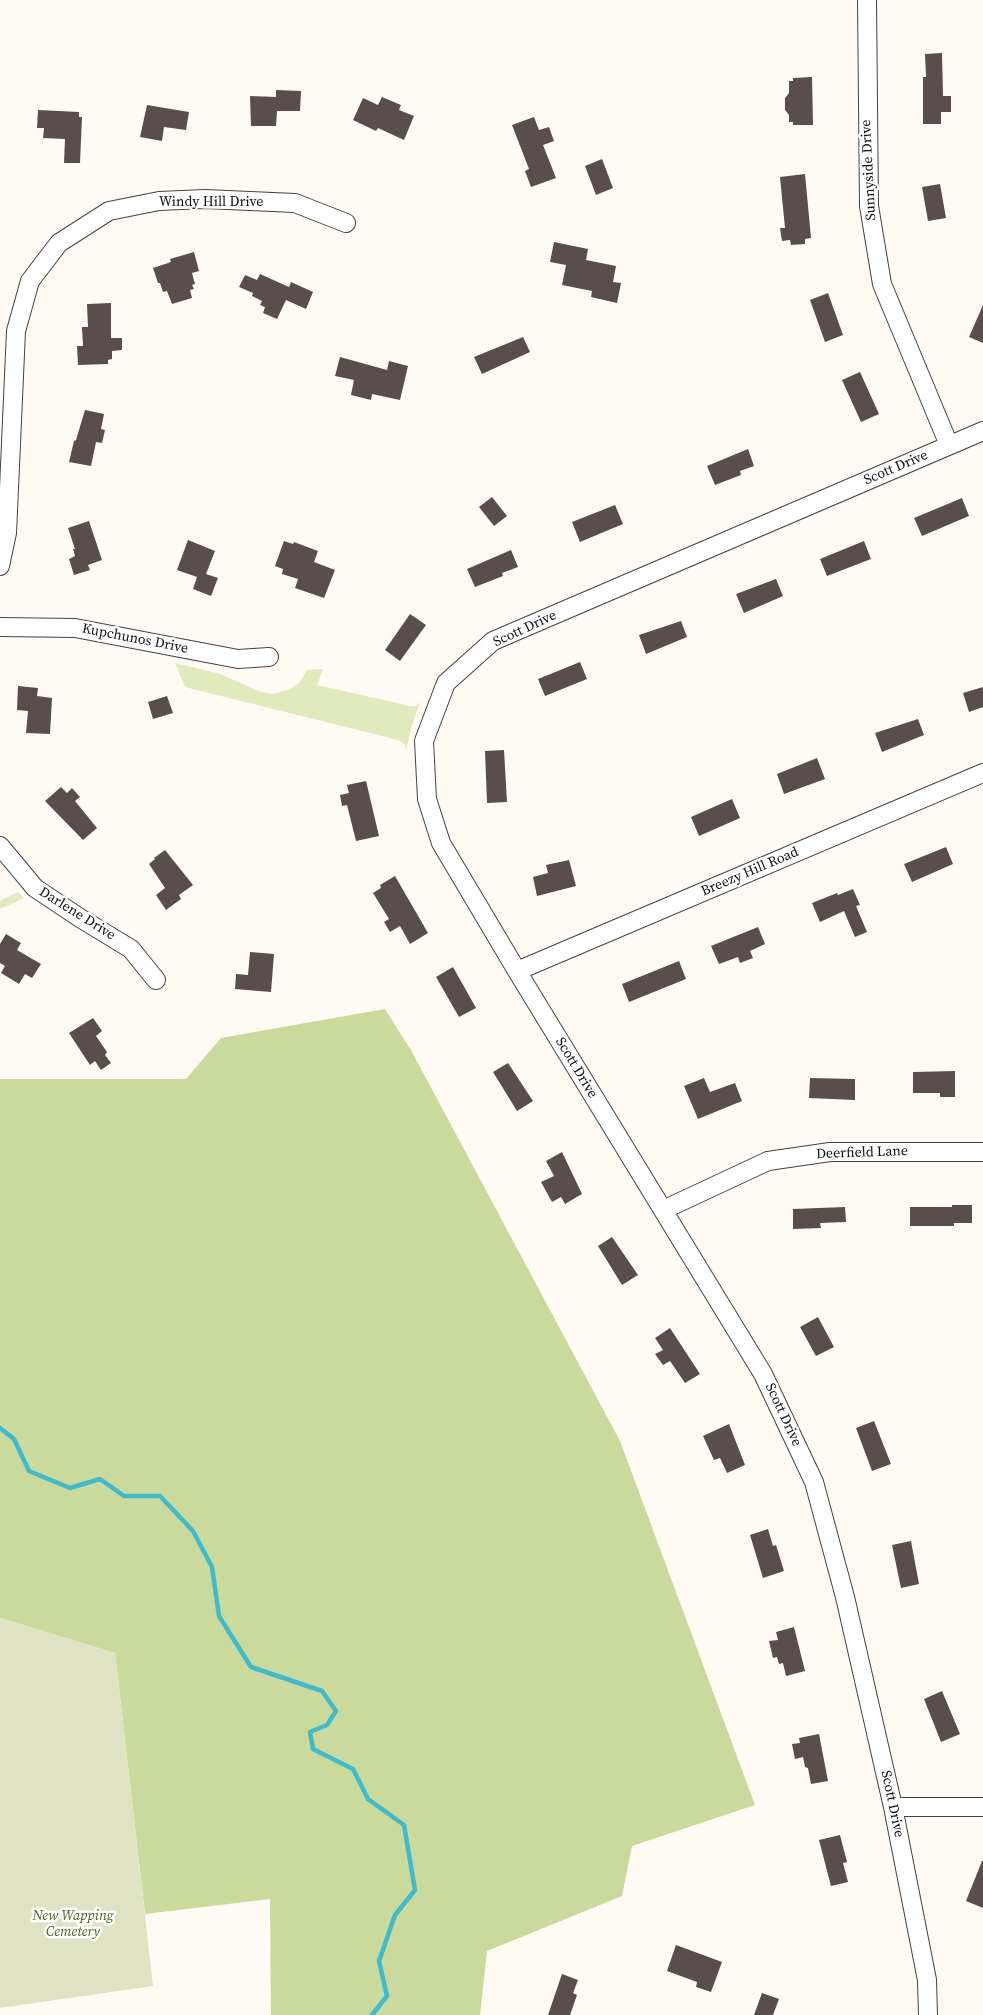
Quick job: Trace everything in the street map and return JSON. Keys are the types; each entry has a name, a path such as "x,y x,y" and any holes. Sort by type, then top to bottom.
{"street":[{"name":"Sunnyside Drive","path":"867,0 869,206 882,284 949,445"},
{"name":"Windy Hill Drive","path":"0,566 7,533 16,331 30,281 59,243 109,211 159,201 205,199 295,203 346,223"},
{"name":"Scott Drive","path":"928,2015 927,1980 893,1807 845,1596 814,1482 763,1374 516,971 441,843 427,799 424,741 446,683 493,641 983,431"},
{"name":"Kupchunos Drive","path":"0,627 75,628 238,659 269,657"},
{"name":"Breezy Hill Road","path":"516,971 983,773"},
{"name":"Darlene Drive","path":"0,846 35,888 132,949 156,980"},
{"name":"Deerfield Lane","path":"663,1210 768,1161 830,1152 983,1152"},
{"path":"893,1807 983,1807"}],"green space":[{"path":"175,663 220,674 261,692 273,694 290,689 299,683 307,670 323,669 317,685 410,706 416,706 420,702 406,750 405,745 398,740 185,687"},
{"path":"18,892 24,898 0,909 0,901"},
{"path":"385,1009 412,1052 620,1441 755,1805 632,1846 622,1896 487,1951 480,2015 271,2015 270,1899 145,1914 115,1653 0,1618 0,1079 186,1079 221,1038"},
{"name":"New Wapping Cemetery","path":"0,1618 115,1653 153,1986 0,2008"}],"building":[{"path":"942,53 943,96 951,96 951,112 941,112 941,124 923,124 923,77 926,77 925,54"},
{"path":"812,77 813,125 793,125 793,122 789,122 789,115 785,110 785,98 789,93 789,81 793,81 793,78"},
{"path":"276,90 301,91 300,111 277,111 276,126 251,126 250,96 276,97"},
{"path":"382,97 401,105 399,110 414,116 404,140 378,128 376,131 353,120 363,98 378,105"},
{"path":"147,105 189,112 186,130 164,127 162,141 140,137"},
{"path":"38,110 79,112 79,117 82,117 80,163 64,163 65,139 43,138 44,128 37,128"},
{"path":"534,117 539,130 549,127 554,141 543,145 556,178 531,187 525,171 529,169 512,125"},
{"path":"602,159 613,188 596,195 585,166"},
{"path":"805,174 811,238 805,239 805,244 791,245 790,240 782,241 780,228 785,228 780,177"},
{"path":"940,184 946,218 928,221 922,187"},
{"path":"554,242 588,249 586,260 616,266 613,282 621,283 617,303 591,297 592,291 562,285 566,265 550,262"},
{"path":"194,252 199,271 192,273 195,284 192,285 194,289 190,290 192,298 172,304 167,291 163,292 160,283 158,283 153,268 171,262 170,259"},
{"path":"260,274 289,287 291,282 313,292 306,309 286,300 277,319 263,313 265,307 260,305 262,301 252,296 253,293 239,287 245,275 257,280"},
{"path":"828,293 843,335 825,342 810,300"},
{"path":"111,303 111,338 122,338 122,350 112,351 112,359 108,360 108,364 78,365 77,346 83,346 82,327 88,327 87,304"},
{"path":"983,305 983,343 969,337"},
{"path":"523,337 530,352 482,374 474,357"},
{"path":"340,357 387,370 389,361 408,366 400,400 372,394 371,400 351,395 354,380 335,376"},
{"path":"860,372 879,414 861,422 842,380"},
{"path":"85,410 104,414 101,429 105,430 102,443 96,442 91,466 69,462"},
{"path":"748,449 754,466 740,471 741,475 715,485 707,466"},
{"path":"492,497 507,516 494,526 479,507"},
{"path":"962,498 969,516 922,536 914,518"},
{"path":"615,505 623,524 580,542 572,522"},
{"path":"89,521 102,560 88,565 90,570 74,575 69,559 75,556 73,549 75,549 68,528"},
{"path":"188,540 215,551 206,574 218,578 211,596 193,589 197,577 177,570"},
{"path":"284,541 293,544 294,542 318,551 314,562 335,570 324,598 295,588 298,579 282,574 283,569 275,566"},
{"path":"864,541 871,559 827,576 820,559"},
{"path":"511,550 518,567 502,573 503,576 475,587 467,569"},
{"path":"776,579 783,596 744,613 736,594"},
{"path":"410,614 426,625 400,661 385,650"},
{"path":"681,621 687,637 646,654 639,635"},
{"path":"580,662 587,679 545,696 538,679"},
{"path":"18,686 38,688 37,696 52,698 50,734 26,733 28,711 17,710"},
{"path":"983,687 983,707 969,712 963,693"},
{"path":"167,696 173,713 153,719 148,702"},
{"path":"918,719 924,735 882,752 875,733"},
{"path":"504,750 507,802 487,803 485,751"},
{"path":"817,758 825,779 784,794 777,774"},
{"path":"366,781 379,836 356,841 347,805 342,806 340,795 349,793 347,785"},
{"path":"61,787 67,793 72,788 80,797 75,801 97,828 83,840 45,801"},
{"path":"732,799 740,818 699,836 691,817"},
{"path":"946,847 953,864 912,882 904,864"},
{"path":"165,850 193,885 179,895 181,899 166,910 156,895 165,888 149,864"},
{"path":"569,860 576,886 537,896 533,877 548,873 546,865"},
{"path":"395,876 428,933 410,944 400,926 390,932 384,922 389,919 373,893 381,888 380,885"},
{"path":"853,889 860,905 856,906 867,932 855,937 844,911 820,922 812,903"},
{"path":"758,927 765,944 750,951 753,958 740,963 738,957 719,964 711,946"},
{"path":"6,934 21,943 17,950 41,964 32,978 25,974 19,984 1,973 5,966 0,963 0,944"},
{"path":"250,952 274,954 271,992 235,989 236,974 248,975"},
{"path":"679,961 686,979 629,1002 622,984"},
{"path":"453,967 476,1008 459,1017 436,977"},
{"path":"93,1018 102,1031 96,1036 107,1052 105,1055 111,1063 101,1070 95,1061 90,1065 69,1033"},
{"path":"508,1063 533,1101 517,1111 493,1072"},
{"path":"955,1071 955,1097 940,1097 940,1093 913,1093 913,1072"},
{"path":"704,1078 710,1092 735,1083 742,1101 698,1119 684,1086"},
{"path":"810,1078 855,1079 855,1100 809,1098"},
{"path":"562,1152 582,1194 565,1204 561,1197 552,1202 541,1182 554,1176 546,1161"},
{"path":"952,1205 972,1205 972,1223 954,1223 954,1226 910,1226 910,1207 952,1207"},
{"path":"845,1207 846,1222 820,1223 821,1228 793,1229 793,1209"},
{"path":"612,1237 638,1275 622,1285 598,1246"},
{"path":"818,1317 834,1347 816,1356 800,1327"},
{"path":"670,1328 700,1374 685,1383 670,1361 663,1365 655,1354 663,1350 655,1338"},
{"path":"874,1421 891,1464 872,1471 856,1428"},
{"path":"729,1424 745,1465 727,1473 720,1458 714,1460 703,1436"},
{"path":"768,1529 773,1546 776,1545 784,1571 763,1578 750,1535"},
{"path":"911,1541 919,1584 901,1588 892,1545"},
{"path":"794,1627 805,1671 786,1676 783,1663 779,1664 777,1657 773,1658 769,1641 778,1640 776,1632"},
{"path":"942,1691 960,1734 941,1742 924,1699"},
{"path":"819,1734 828,1781 811,1784 808,1768 805,1767 803,1757 795,1759 792,1744 800,1743 799,1738"},
{"path":"840,1835 847,1862 843,1863 848,1882 831,1886 819,1840"},
{"path":"983,1861 983,1908 966,1901"},
{"path":"676,1945 722,1962 711,1992 696,1987 697,1982 667,1971"},
{"path":"562,1974 578,1980 573,1993 577,1995 570,2015 548,2015"},
{"path":"762,1993 779,1999 773,2015 754,2015"}],"waterway":[{"path":"0,1428 14,1439 29,1471 70,1488 100,1479 124,1496 160,1496 193,1531 212,1567 219,1616 251,1667 322,1691 336,1711 327,1725 310,1732 313,1749 353,1769 368,1799 404,1825 415,1890 395,1915 379,1961 387,1996 372,2015"}]}
